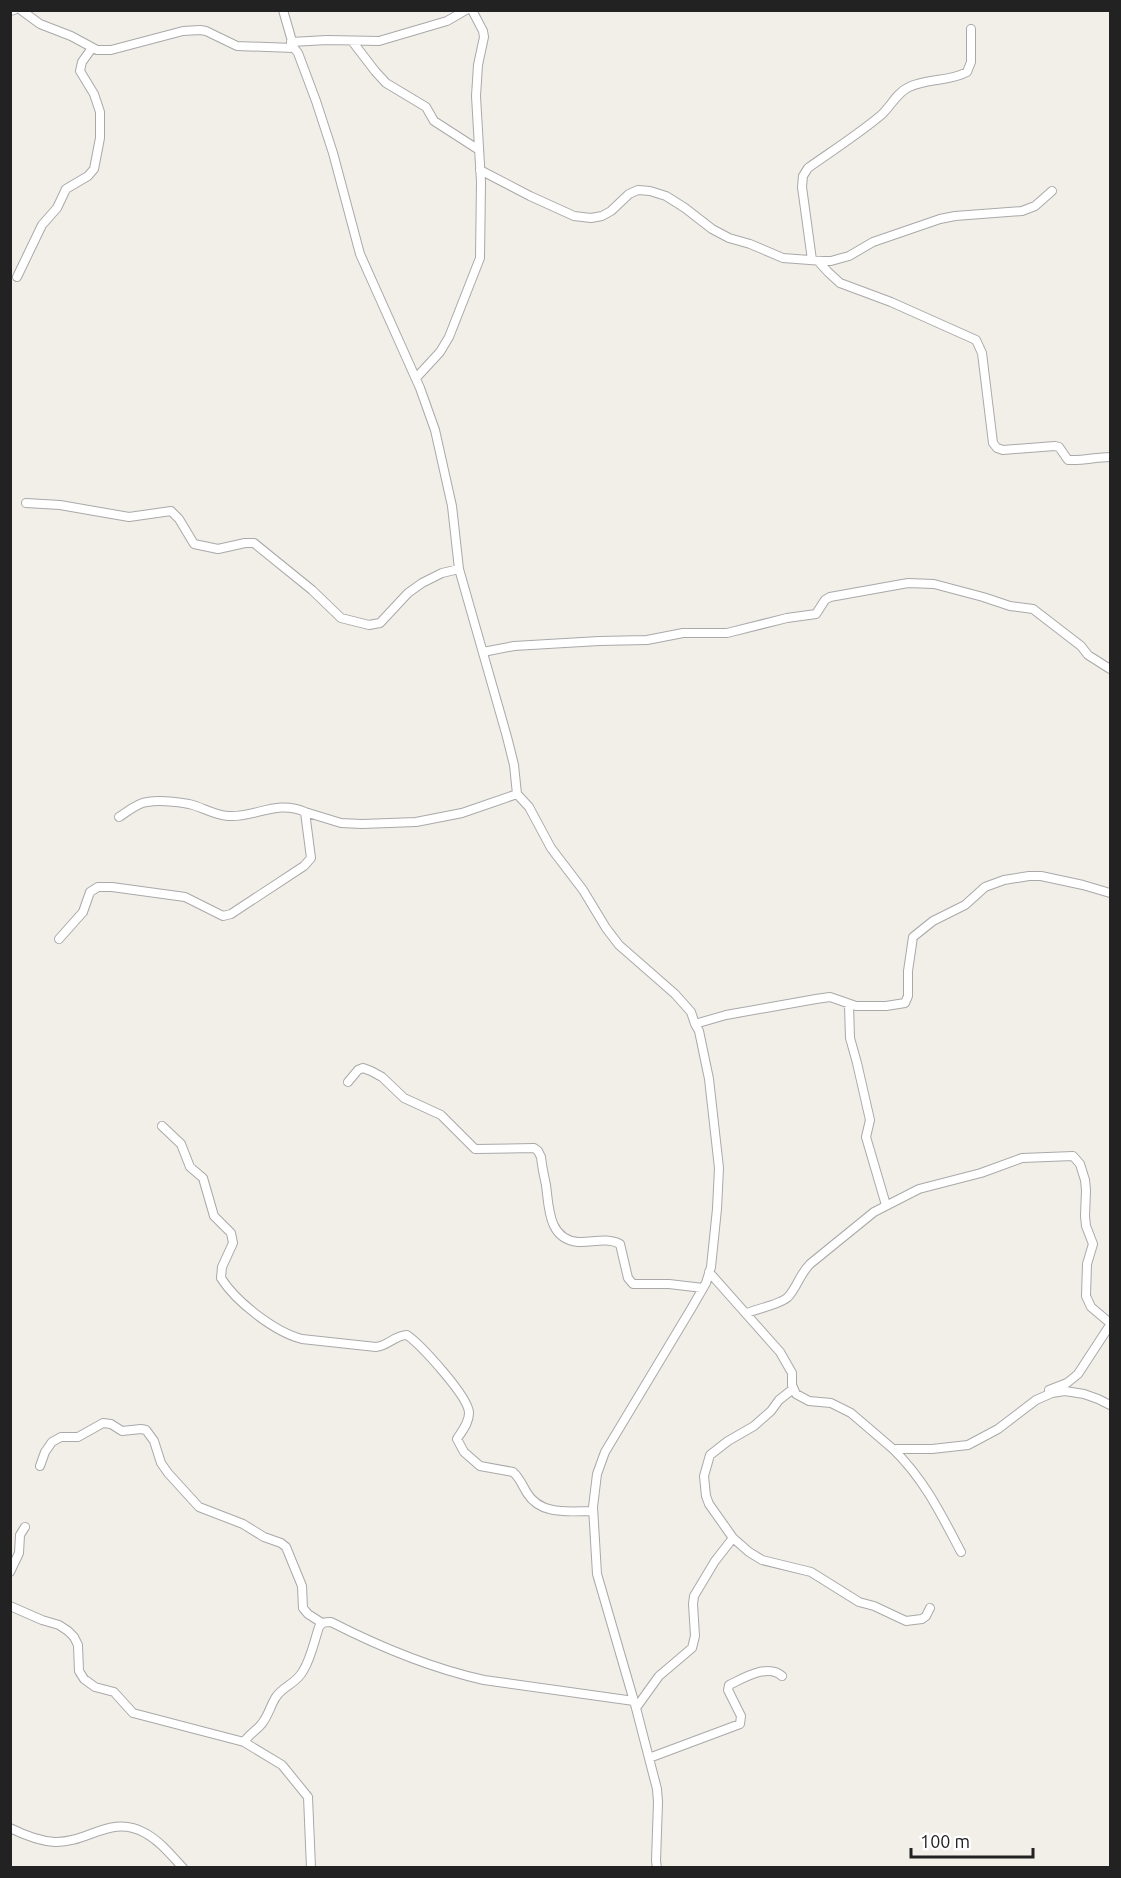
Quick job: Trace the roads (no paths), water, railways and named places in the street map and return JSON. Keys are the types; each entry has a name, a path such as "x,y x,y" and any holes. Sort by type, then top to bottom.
{"street":[{"path":"21,10 40,24 71,36 92,48 111,50 183,31 200,30 210,32 237,46 292,45 327,40 371,42 389,39 447,21 466,10"},
{"path":"283,10 292,45 298,53 333,153 360,254 416,378 435,430 452,506 459,569 507,737 514,765 517,794 529,807 551,848 583,890 606,928 632,958 675,994 691,1012 694,1024 699,1031 710,1079 719,1168 717,1209 709,1272 703,1288 605,1452 597,1474 593,1511 597,1574 635,1704 658,1802 657,1868"},
{"path":"416,378 440,352 449,337 478,266 480,170 476,96 478,65 484,37 472,10"},
{"path":"971,29 971,62 968,72 960,76 919,83 906,88 882,115 808,168 803,176 802,187 815,260 840,283 976,340 982,353 993,443 997,448 1003,450 1055,446 1059,447 1068,460 1083,461 1110,457"},
{"path":"352,41 386,83 426,107 434,121 479,150"},
{"path":"17,277 42,225 57,208 66,189 88,176 94,168 100,138 100,112 94,94 80,71 82,62 92,48"},
{"path":"480,170 574,216 591,218 602,216 611,211 628,194 638,190 650,191 666,196 712,230 729,238 783,258 831,261 849,256 873,242 948,218 1022,211 1035,206 1052,191"},
{"path":"26,503 129,516 171,511 179,519 194,544 218,549 255,543 312,590 341,618 369,625 380,623 408,593 422,583 442,573 459,569"},
{"path":"483,652 514,646 598,640 647,640 682,633 727,633 787,618 816,614 825,600 830,597 908,584 934,584 1010,606 1033,609 1081,646 1088,655 1110,669"},
{"path":"119,817 147,802 188,804 210,813 229,816 276,808 297,808 341,823 416,822 462,813 517,794"},
{"path":"58,939 83,912 90,892 98,886 185,897 223,916 231,914 304,866 311,858 305,812"},
{"path":"694,1024 726,1015 830,997 849,1005 886,1006 905,1003 909,996 908,971 913,937 933,921 965,905 985,887 1004,880 1041,876 1110,893"},
{"path":"849,1005 850,1038 858,1063 870,1120 866,1137 886,1205"},
{"path":"348,1082 360,1069 376,1074 404,1098 441,1115 475,1149 534,1148 541,1157 550,1221 560,1233 574,1242 601,1240 620,1244 628,1278 633,1284 669,1284 703,1288"},
{"path":"162,1126 181,1143 190,1167 203,1178 214,1216 231,1233 233,1243 222,1267 221,1278 234,1295 269,1323 302,1339 376,1347 387,1344 398,1336 407,1335 426,1353 464,1398 469,1411 468,1419 458,1440 464,1452 480,1466 513,1472 538,1506 564,1511 593,1511"},
{"path":"747,1313 784,1300 792,1292 803,1271 863,1220 886,1205 919,1189 981,1173 1022,1158 1073,1156 1080,1164 1085,1180 1085,1216 1094,1244 1087,1264 1086,1296 1091,1307 1110,1324 1078,1374 1067,1383 1046,1392 998,1429 968,1445 932,1449 893,1449"},
{"path":"709,1272 747,1313 786,1361 792,1373 793,1389 754,1426 710,1455 704,1476 709,1504 733,1538 762,1560 812,1572 859,1602 874,1606 906,1621 922,1619 930,1608"},
{"path":"792,1385 796,1394 803,1398 831,1403 851,1413 893,1449 933,1498 961,1552"},
{"path":"1036,1400 1065,1391 1098,1399 1110,1405"},
{"path":"40,1466 52,1442 61,1437 78,1437 103,1423 111,1424 122,1431 146,1430 154,1441 168,1473 199,1507 243,1524 264,1537 281,1543 286,1548 302,1586 303,1608 322,1623 331,1622 396,1653 463,1675 635,1704"},
{"path":"10,1572 19,1553 20,1535 25,1527"},
{"path":"635,1704 659,1676 692,1648 695,1636 694,1596 715,1561 733,1538"},
{"path":"10,1606 59,1625 68,1631 78,1646 79,1671 84,1679 95,1687 114,1692 133,1713 244,1742 282,1765 306,1792 310,1803 311,1868"},
{"path":"244,1742 251,1732 264,1721 276,1696 300,1676 322,1623"},
{"path":"649,1758 740,1724 741,1716 728,1690 729,1685 765,1670 773,1670 782,1676"},
{"path":"10,1828 25,1835 54,1842 70,1840 109,1827 123,1826 145,1832 156,1839 183,1868"}]}
